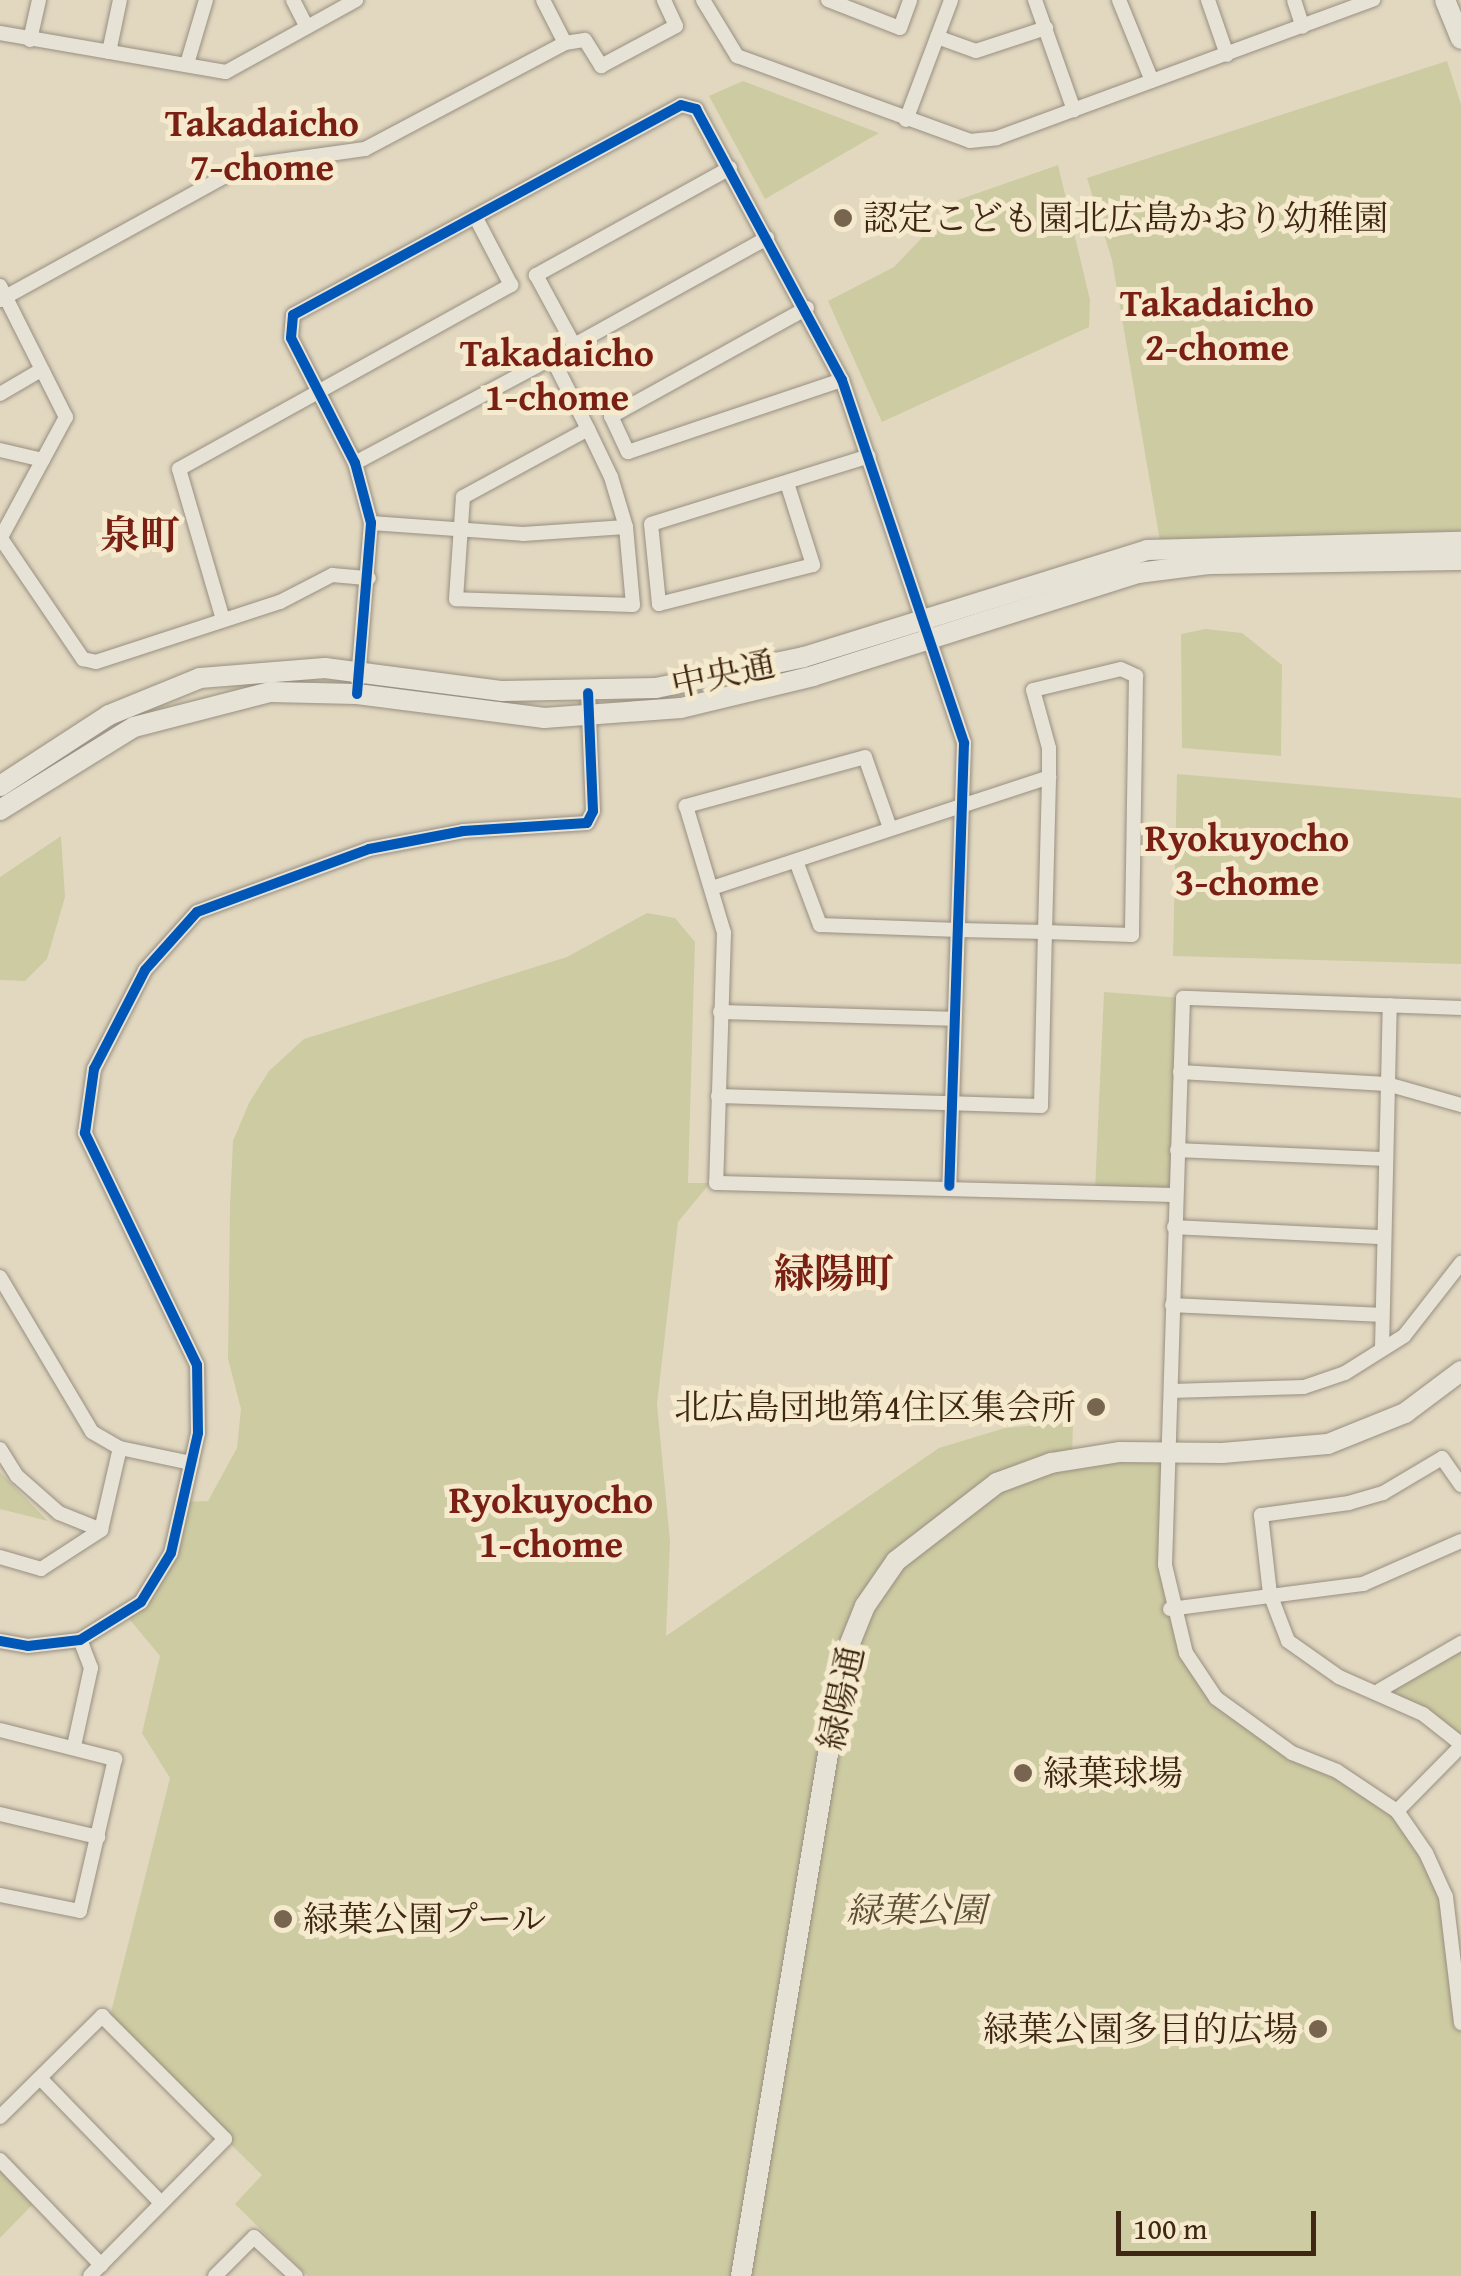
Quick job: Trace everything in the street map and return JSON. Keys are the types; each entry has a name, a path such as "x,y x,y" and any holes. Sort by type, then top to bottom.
{"street":[{"path":"30,40 39,0"},
{"path":"109,52 120,0"},
{"path":"187,64 206,0"},
{"path":"293,0 307,26"},
{"path":"0,34 226,72 356,0"},
{"path":"544,0 566,43"},
{"path":"369,578 332,575 280,602 222,616 96,662 83,659 0,537 66,417 2,295 226,175 258,164 365,149 566,43 585,40 602,66 676,26 664,0"},
{"path":"703,0 737,56 970,141 1074,110 1373,0"},
{"path":"828,0 900,28 910,0"},
{"path":"906,120 950,0"},
{"path":"1035,0 1074,110"},
{"path":"1119,0 1152,81"},
{"path":"1208,0 1227,55"},
{"path":"1294,0 1303,27"},
{"path":"1445,0 1461,38"},
{"path":"937,37 976,51 1046,28"},
{"path":"357,694 371,523 355,462 291,338 293,316 681,105 696,110 842,380 964,743 950,1186"},
{"path":"730,168 536,275 566,331 574,345 768,238"},
{"path":"222,616 179,469 510,285 476,218"},
{"path":"806,308 611,416 628,452 842,380"},
{"path":"355,462 552,358 588,428 626,527 633,604 586,608 456,599 463,498 588,428"},
{"path":"0,394 41,370"},
{"path":"0,450 43,460"},
{"path":"788,486 813,565 659,604 651,524 788,486 869,456"},
{"path":"371,523 460,530 626,527"},
{"name":"中央通","path":"0,810 112,738 154,720 270,692 357,694 492,714 590,718 748,695 927,628 1044,577 1161,548 1461,542"},
{"name":"中央通","path":"0,786 109,715 200,678 285,668 359,672 503,691 588,693 733,675 1138,573 1224,563 1461,560"},
{"path":"718,1096 1041,1106 1045,932 1049,777 1033,690 1121,668 1136,676 1132,934 1045,932 959,930 820,925 796,861"},
{"path":"0,1641 28,1646 80,1640 126,1615 159,1578 191,1463 202,1402 197,1365 85,1132 94,1069 145,970 197,912 370,849 463,830 587,823 593,811 588,693"},
{"path":"890,828 865,757 686,806 724,933 716,1183 1176,1194"},
{"path":"712,888 1049,777"},
{"path":"1461,1008 1183,998 1168,1451 1170,1609 1186,1653 1216,1698 1292,1752 1337,1771 1397,1811 1446,1897 1461,2024"},
{"path":"1382,1348 1390,1006"},
{"path":"720,1012 953,1020"},
{"path":"1180,1072 1387,1084 1461,1106"},
{"path":"1177,1150 1385,1159"},
{"path":"1174,1227 1382,1238"},
{"path":"1171,1391 1304,1387 1346,1373 1428,1313 1461,1263"},
{"path":"0,1277 92,1432 120,1448 191,1463"},
{"path":"1172,1304 1382,1315"},
{"name":"緑陽通","path":"742,2276 844,1658 865,1606 896,1562 934,1526 997,1483 1072,1458 1168,1451 1222,1454 1328,1444 1405,1412 1461,1371"},
{"path":"0,1448 17,1476 59,1513 101,1530"},
{"path":"0,1558 41,1569 101,1530 120,1448"},
{"path":"1397,1811 1461,1745 1380,1690 1339,1676 1288,1641 1270,1594 1260,1516 1366,1498 1442,1458 1461,1484"},
{"path":"1170,1609 1363,1584 1461,1541"},
{"path":"74,1746 91,1668 80,1640"},
{"path":"1380,1690 1461,1643"},
{"path":"0,1730 115,1759 80,1911 0,1895"},
{"path":"0,1814 98,1838"},
{"path":"0,2117 102,2016 225,2138 95,2271 0,2160"},
{"path":"40,2078 161,2203"},
{"path":"215,2276 254,2237 296,2276"}],"green space":[{"path":"1447,61 1461,104 1461,531 1160,541 1112,260 1087,178"},
{"path":"743,81 879,133 765,199 709,96"},
{"path":"1058,165 1090,300 1089,327 882,422 828,301 894,267 958,200"},
{"path":"1206,629 1242,633 1282,665 1281,756 1182,748 1181,634"},
{"path":"1177,774 1461,798 1461,964 1173,956"},
{"path":"61,836 65,897 47,959 25,981 0,980 0,877"},
{"name":"緑葉公園","path":"647,913 675,918 695,942 688,1183 710,1183 678,1222 657,1404 670,1541 666,1636 939,1448 1005,1428 1073,1422 1072,1457 1167,1451 1170,1609 1216,1698 1397,1811 1446,1897 1461,2023 1461,2276 308,2276 235,2204 262,2175 108,2024 170,1778 142,1733 160,1656 126,1615 159,1578 183,1502 208,1501 237,1448 241,1409 228,1359 230,1206 233,1141 249,1103 269,1071 304,1039 567,957"},
{"path":"1104,992 1183,998 1176,1195 1095,1191"},
{"path":"0,1472 48,1521 0,1509"},
{"path":"1461,1643 1461,1744 1387,1686"},
{"path":"0,2160 37,2200 0,2238"}],"cycle path":[{"path":"357,694 371,523 355,463 291,338 293,315 681,105 696,109 842,380 964,743 949,1186"},
{"path":"0,1641 28,1646 80,1640 141,1602 171,1553 198,1433 197,1365 85,1133 94,1069 145,970 197,912 369,849 463,831 587,823 593,811 588,693"}],"place":[{"name":"認定こども園北広島かおり幼稚園","path":"843,218"},
{"name":"北広島団地第4住区集会所","path":"1096,1407"},
{"name":"緑葉球場","path":"1023,1773"},
{"name":"緑葉公園プール","path":"283,1919"},
{"name":"緑葉公園多目的広場","path":"1318,2029"}],"district":[{"name":"Takadaicho 7-chome","path":"262,145"},
{"name":"Takadaicho 2-chome","path":"1217,325"},
{"name":"Takadaicho 1-chome","path":"557,374"},
{"name":"泉町","path":"140,535"},
{"name":"Ryokuyocho 3-chome","path":"1247,860"},
{"name":"緑陽町","path":"834,1273"},
{"name":"Ryokuyocho 1-chome","path":"551,1522"}]}
